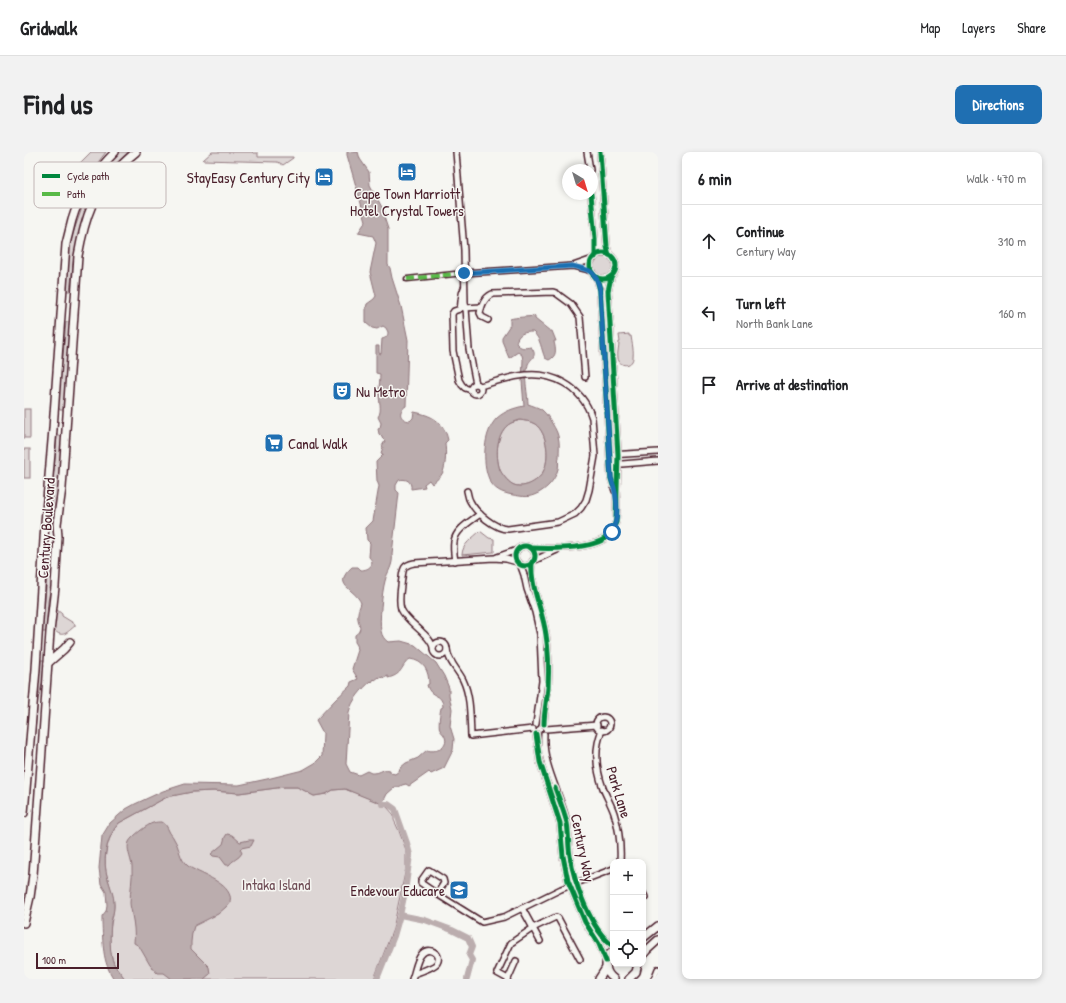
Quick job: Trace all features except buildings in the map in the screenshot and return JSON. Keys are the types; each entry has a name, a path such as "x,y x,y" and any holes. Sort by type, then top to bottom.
{"main road":[{"name":"Century Boulevard","path":"106,162 115,152"},
{"name":"Century Boulevard","path":"124,162 136,152"},
{"name":"Century Boulevard","path":"24,813 27,743 36,669 45,523 54,420 66,244 72,218 77,208"},
{"name":"Century Boulevard","path":"24,923 43,744 55,586 58,538 57,524 62,488 78,256 80,240 91,208"},
{"path":"48,663 70,642"},
{"path":"27,743 43,744"},
{"path":"26,763 41,765"},
{"path":"646,936 658,926"},
{"path":"646,951 658,940"},
{"path":"610,954 606,960 606,968 610,976 614,979"},
{"path":"629,979 635,974 638,967"},
{"path":"599,979 606,968"}],"street":[{"path":"456,152 464,250 465,304 466,308 469,350 478,385 481,389 478,394 475,394 471,390 465,388 459,380 453,351 452,314 454,311 460,309 466,308 481,307"},
{"path":"587,152 590,164"},
{"path":"597,278 604,279 610,277 615,272 616,266 615,260 610,255 607,247 600,152"},
{"path":"592,200 595,239 594,258 590,265 592,272"},
{"path":"572,266 601,254 610,255"},
{"path":"407,279 464,273 572,266 592,272 597,278 600,290 611,478 616,494"},
{"path":"494,558 524,546 531,548 560,548 597,543 612,532 616,522 618,455 608,291 610,277"},
{"path":"460,309 460,296 465,285"},
{"path":"488,320 481,316 480,313 481,307 487,297 492,294 553,292 558,294 571,304 580,317 585,377"},
{"path":"467,491 470,501 480,514 500,528 508,529 562,521 575,514 582,508 586,500 595,456 592,418 590,412 581,397 573,388 563,381 540,375 521,375 472,386 471,390"},
{"path":"610,455 658,452"},
{"path":"610,465 658,461"},
{"path":"456,561 454,542 456,535 463,527 480,514"},
{"path":"531,548 534,553 532,561"},
{"path":"452,662 433,652 433,647 430,640 404,615 400,602 404,568 408,564 414,563 494,558 506,559 526,565 560,548"},
{"path":"517,550 515,556 524,575 540,634 542,680 538,717 534,726 534,732"},
{"name":"Century Way","path":"532,561 533,585 544,621 547,643 548,681 543,743 546,761 567,822 570,856 576,883 594,923 603,937 610,943"},
{"path":"430,640 444,643 448,655 464,681 470,705 471,736 534,732 540,735 544,729"},
{"path":"433,647 438,642"},
{"path":"441,655 445,654 446,649"},
{"path":"544,729 596,725 598,728 606,730 610,723 605,717 597,720 596,725"},
{"path":"536,724 540,723 544,729"},
{"name":"Park Lane","path":"602,730 597,744 598,767 602,783 616,821 620,844 620,859"},
{"name":"Century Way","path":"534,732 540,762 560,823 563,856 570,885 585,922 599,944 606,960"},
{"path":"436,894 444,881 429,870 421,882 436,894 482,922 504,917 570,885 610,870"},
{"path":"522,908 540,940"},
{"path":"516,961 508,979 497,973 510,944 533,928 556,917 558,917 580,959"},
{"path":"429,950 435,952 438,956 437,963 431,968 424,969 413,977 421,954 424,951 429,950"},
{"path":"654,979 658,969"}],"green space":[{"path":"91,152 106,152 98,162 81,162"},
{"path":"120,152 129,152 118,162 110,162"},
{"path":"212,152 252,152 258,153 258,157 293,158 283,165 277,162 203,160"},
{"path":"82,208 86,210 74,256 70,291 66,291 68,253"},
{"path":"603,257 610,260 613,267 610,274 603,277 596,274 593,267 596,260"},
{"path":"66,322 70,322 64,410 60,410 58,407 58,382 63,356"},
{"path":"629,334 629,336 631,336 633,358 630,363 626,365 621,363 618,358 620,342 619,335"},
{"path":"24,409 30,409 30,438 24,438"},
{"path":"520,420 535,424 543,434 547,461 541,476 534,482 516,486 507,479 500,470 497,451 502,432 511,423"},
{"path":"57,436 62,436 59,488 55,504 53,524 49,523"},
{"path":"24,449 30,449 30,478 24,478"},
{"path":"480,531 489,538 494,539 494,552 462,555 462,551 466,544"},
{"path":"49,553 53,554 52,582 48,601 46,632 42,632"},
{"path":"56,609 62,614 62,616 75,624 75,626 65,634 57,633 54,630"},
{"path":"41,660 46,660 45,674 38,699 35,732 33,731"},
{"name":"Intaka Island","path":"284,787 297,787 314,796 326,794 333,790 345,789 377,801 387,807 394,815 394,820 406,850 406,868 393,929 374,979 125,979 114,964 111,954 110,934 114,905 105,866 107,846 112,833 119,823 167,797 180,794 213,791 239,793"}],"shaded area":[{"path":"347,152 358,152 360,159 369,172 370,185 385,213 384,217 388,229 388,265 401,306 408,340 406,406 401,411 401,415 404,419 410,421 413,418 414,412 431,417 443,428 448,440 445,443 446,458 443,472 432,484 429,480 424,484 425,487 411,489 411,484 402,479 399,480 396,485 396,490 399,493 392,562 383,592 380,626 385,640 388,642 401,641 415,645 436,663 444,676 449,688 452,709 450,726 454,739 453,750 444,768 431,774 429,772 409,786 406,784 395,787 387,794 382,804 345,789 333,790 326,794 314,796 297,787 284,787 239,793 213,791 192,792 167,797 119,823 109,839 105,858 106,871 114,902 110,932 111,954 114,964 125,979 114,979 107,966 104,952 102,916 106,911 107,905 106,892 101,884 99,868 102,836 110,823 126,809 135,804 163,791 185,784 239,785 303,770 315,763 322,756 323,733 316,720 350,686 351,682 358,679 352,669 358,650 355,642 355,635 360,628 358,611 361,603 346,586 344,579 346,573 352,567 358,567 361,570 364,570 369,568 372,564 369,557 370,543 367,540 366,528 373,521 379,486 377,481 376,462 383,455 381,453 382,446 385,441 379,434 378,429 380,428 381,423 378,417 380,411 380,374 376,373 376,346 379,346 379,353 381,354 382,339 388,335 388,332 383,326 377,329 372,328 366,323 367,304 376,296 370,272 376,243 373,236 358,233 366,221","holes":["410,659 415,660 425,667 429,679 429,684 427,685 431,692 441,699 443,707 441,708 439,725 440,730 445,737 445,744 440,749 434,751 427,750 418,758 406,763 395,774 391,773 390,770 375,773 367,771 359,775 350,772 346,764 349,712 352,703 371,681 372,682 374,679 375,680 379,677 384,678 388,676 388,678 393,676 397,674"]},
{"path":"535,316 535,319 552,331 556,341 554,341 555,355 549,360 545,358 539,341 533,332 527,332 520,335 516,343 523,348 531,347 534,352 534,356 528,364 526,370 528,404 537,407 547,415 557,433 559,439 558,468 555,478 546,488 538,493 531,496 513,495 505,493 493,486 489,479 485,465 486,439 492,424 497,418 503,413 524,406 522,355 518,352 509,358 502,341 502,337 510,325 510,319","holes":["520,420 535,424 543,434 547,461 541,476 534,482 516,486 512,484 500,470 497,451 502,432 511,423"]},
{"path":"156,822 162,822 174,838 181,857 185,863 193,869 218,882 227,891 230,897 230,902 218,914 194,926 191,949 209,967 210,974 204,979 172,979 164,973 157,973 150,965 139,946 134,943 134,925 130,903 132,866 128,845 133,837 144,828"},
{"path":"227,834 232,835 240,842 254,840 251,846 240,849 242,853 241,855 229,865 226,865 220,857 213,856 211,854 223,844"}],"waterway":[{"path":"377,979 394,936 400,915 410,855 395,809 388,804 382,804"},
{"path":"400,915 425,920 452,930 468,938 472,947 469,955 472,960 467,979"}],"marked path":[{"path":"407,279 464,273"}],"cycle path":[{"path":"600,152 607,247 609,255"},
{"path":"592,200 595,257"},
{"path":"603,253 612,257 616,266 612,275 603,279 594,275 590,266 594,257 603,253"},
{"path":"531,548 569,548 589,545 608,536 616,522 618,455 608,291 611,277"},
{"path":"597,278 600,290 611,478 613,485"},
{"path":"525,546 532,549 535,556 532,563 525,566 518,563 515,556 518,549 525,546"},
{"path":"532,562 533,581 544,626 548,654 548,687 544,724"},
{"path":"536,734 540,762 560,823 563,856 568,881 585,922 599,944 606,961"},
{"path":"555,788 567,823 570,856 575,879 591,918 605,939 610,943"}],"place":[{"name":"Cape Town Marriott Hotel Crystal Towers","path":"407,172"},
{"name":"StayEasy Century City","path":"324,177"},
{"name":"Nu Metro","path":"342,391"},
{"name":"Canal Walk","path":"274,443"},
{"name":"Endevour Educare","path":"459,890"}],"route":[{"path":"464,273 572,266 592,272 597,278 600,290 611,478 616,494 617,516 612,532"}]}
